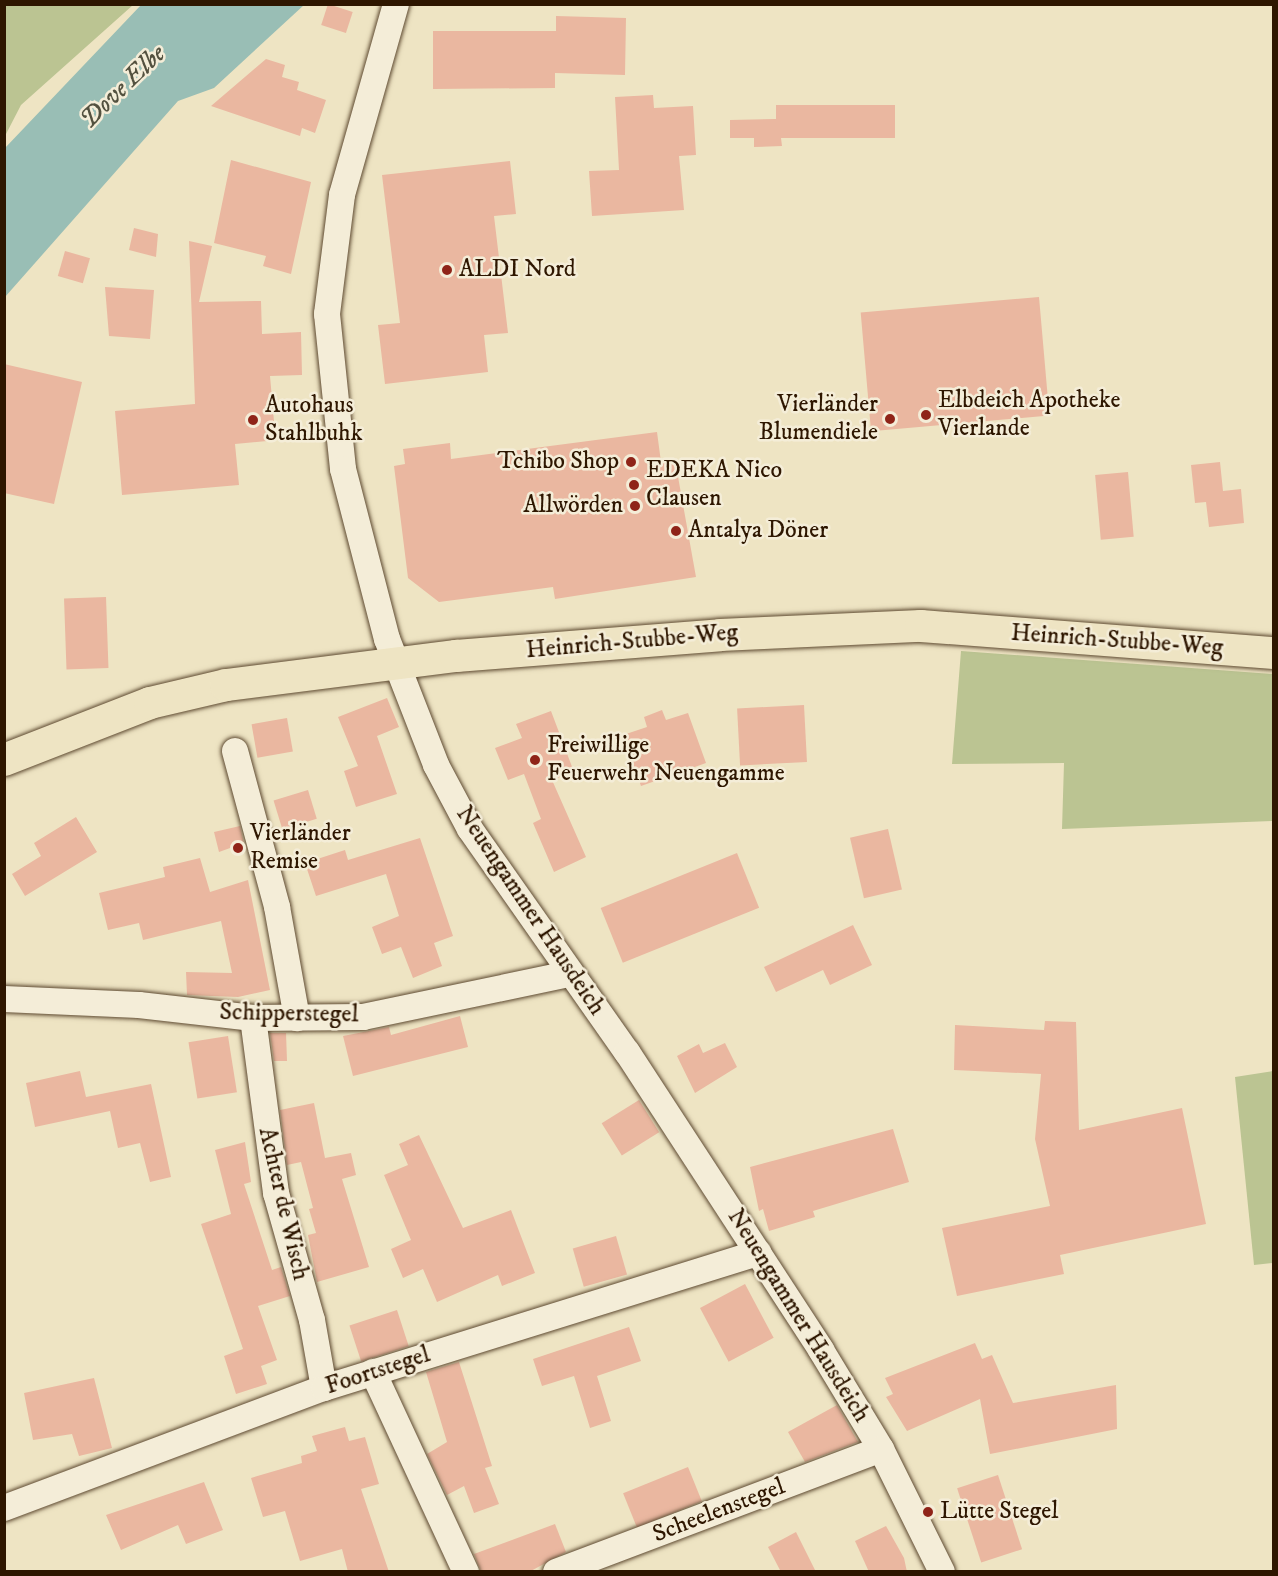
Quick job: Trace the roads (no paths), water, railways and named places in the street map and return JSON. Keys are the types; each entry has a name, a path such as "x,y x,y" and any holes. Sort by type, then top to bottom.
{"main road":[{"name":"Heinrich-Stubbe-Weg","path":"4,760 150,703 252,680 395,662 855,627 921,626 1274,653"}],"street":[{"name":"Neuengammer Hausdeich","path":"396,4 342,195 327,314 343,469 395,662 436,765 470,829 569,974 627,1052 758,1253 881,1449 942,1572"},
{"path":"235,751 277,907 297,1018"},
{"name":"Schipperstegel","path":"4,999 140,1005 253,1018 363,1017 569,974"},
{"name":"Achter de Wisch","path":"253,1018 276,1193 312,1320 324,1388"},
{"name":"Foortstegel","path":"4,1508 324,1388 758,1253"},
{"path":"373,1372 466,1572"},
{"name":"Scheelenstegel","path":"556,1572 881,1449"}],"water":[{"name":"Dove Elbe","path":"141,5 304,5 214,88 178,101 5,297 5,148"}],"place":[{"name":"ALDI Nord","path":"447,270"},
{"name":"Elbdeich Apotheke Vierlande","path":"926,415"},
{"name":"Vierländer Blumendiele","path":"890,419"},
{"name":"Autohaus Stahlbuhk","path":"253,420"},
{"name":"Tchibo Shop","path":"631,462"},
{"name":"EDEKA Nico Clausen","path":"634,485"},
{"name":"Allwörden","path":"635,506"},
{"name":"Antalya Döner","path":"676,531"},
{"name":"Freiwillige Feuerwehr Neuengamme","path":"535,760"},
{"name":"Vierländer Remise","path":"238,848"},
{"name":"Lütte Stegel","path":"928,1512"}]}
